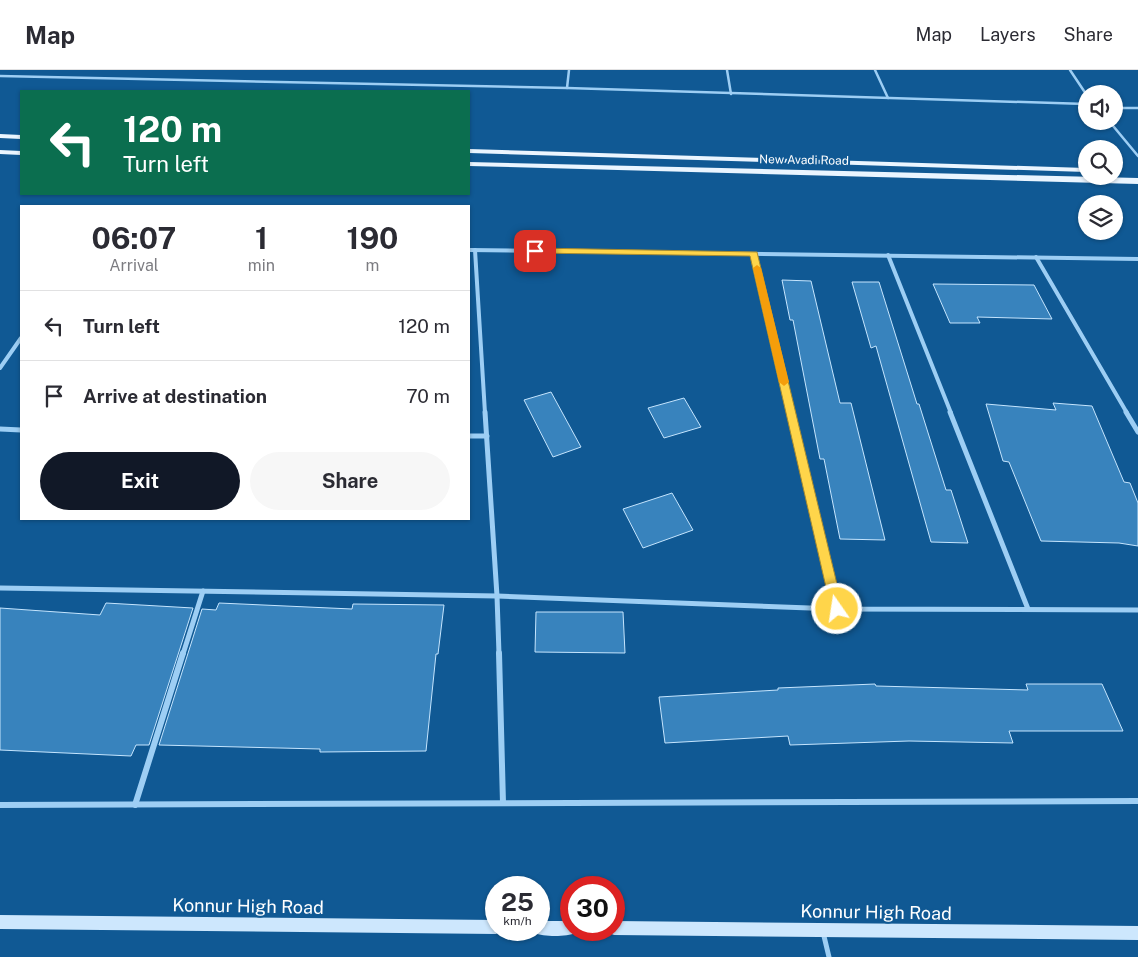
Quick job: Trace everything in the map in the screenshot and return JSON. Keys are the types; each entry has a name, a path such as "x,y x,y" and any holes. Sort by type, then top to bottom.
{"main road":[{"path":"0,136 20,137"},
{"name":"New Avadi Road","path":"470,151 1078,170"},
{"path":"0,152 20,152"},
{"name":"New Avadi Road","path":"470,164 1138,181"},
{"path":"1123,171 1138,172"},
{"name":"Konnur High Road","path":"0,922 485,927"},
{"name":"Konnur High Road","path":"625,928 1138,934"}],"street":[{"path":"503,803 497,596 487,436 472,250 1138,259"},
{"path":"754,254 837,609"},
{"path":"888,255 1028,609"},
{"path":"1036,257 1138,432"},
{"path":"0,368 20,339"},
{"path":"0,430 20,430"},
{"path":"470,436 487,436"},
{"path":"0,588 497,596 837,609 1138,610"},
{"path":"135,805 203,591"},
{"path":"0,805 1138,800"}],"lane":[{"path":"567,88 570,70"},
{"path":"727,70 730,94"},
{"path":"875,70 888,98"},
{"path":"1070,70 1080,85"},
{"path":"0,76 567,88 1078,104"},
{"path":"1123,108 1138,108"},
{"path":"1116,130 1138,156"},
{"path":"823,931 829,957"}],"building":[{"path":"782,280 811,281 840,403 851,403 885,540 840,539 824,459 820,459 793,320 790,320"},
{"path":"852,282 879,282 946,490 951,490 968,543 931,542 876,346 871,348"},
{"path":"933,284 1034,285 1052,319 977,317 980,323 950,323"},
{"path":"551,392 581,447 553,457 524,400"},
{"path":"684,398 701,427 664,438 648,408"},
{"path":"1053,403 1092,406 1124,482 1130,483 1138,503 1138,546 1119,543 1041,541 1009,462 1003,461 986,404 1056,410"},
{"path":"672,493 693,530 643,548 623,509"},
{"path":"106,603 193,608 149,745 136,745 131,756 0,750 0,608 100,615"},
{"path":"219,603 352,609 353,604 444,605 438,654 436,654 426,751 320,752 320,749 159,745 202,609 216,610"},
{"path":"536,612 623,612 625,653 535,652"},
{"path":"875,684 876,686 1028,690 1026,684 1102,684 1123,731 1009,731 1013,743 909,741 790,745 788,736 665,743 659,697 778,690 778,688"}],"slow traffic":[{"path":"757,268 784,382"}],"route":[{"path":"535,251 754,254 837,609"}]}
